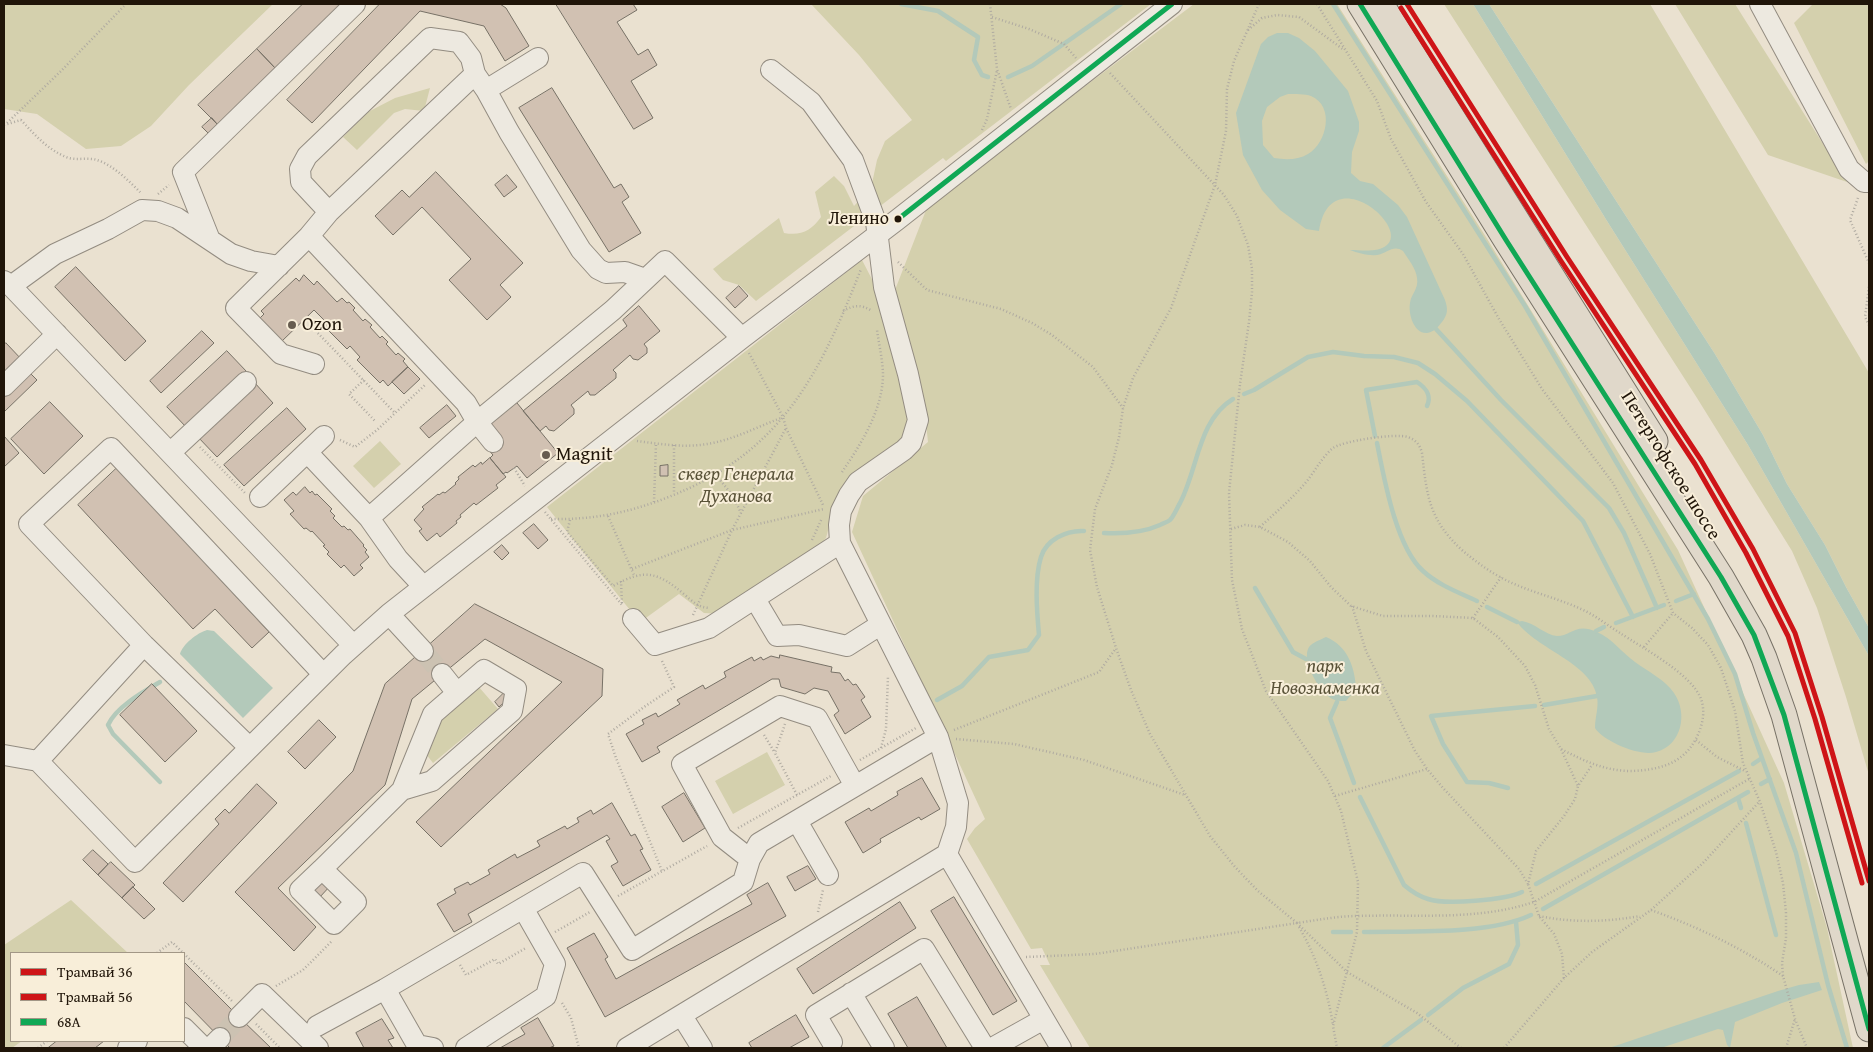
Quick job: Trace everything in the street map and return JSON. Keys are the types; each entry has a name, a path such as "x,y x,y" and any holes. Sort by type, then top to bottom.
{"main road":[{"name":"Петергофское шоссе","path":"1360,4 1506,240 1721,577 1754,635 1784,715 1869,1029"},
{"name":"Петергофское шоссе","path":"1381,4 1688,493 1769,632 1786,669 1807,737 1869,969"}],"street":[{"path":"210,240 183,172 355,4"},
{"path":"4,755 38,762 135,862 323,674 389,614 1172,4"},
{"path":"1760,4 1849,169 1867,182"},
{"path":"329,212 301,182 300,169 307,156 430,38 459,42 471,58 480,82 508,132 581,250 598,269 606,273 625,272 644,278"},
{"path":"314,364 280,354 236,308 309,236 329,212 480,82 538,58"},
{"path":"627,1048 947,854 956,826 958,803 933,729 880,625 839,534 841,511 858,482 911,443 918,420 908,374 884,287 876,222 852,160 811,102 771,70"},
{"path":"279,266 231,254 177,218 146,206 108,229 55,254 7,284 58,334 353,645"},
{"path":"309,236 466,403 477,422 493,442"},
{"path":"369,518 477,422 612,310 644,278 665,261 742,338"},
{"path":"4,386 58,334"},
{"path":"170,452 246,382"},
{"path":"260,497 324,436"},
{"path":"249,747 144,645 29,524 111,448 323,674"},
{"path":"307,452 369,518 398,559 423,586"},
{"path":"628,612 655,645 709,628 755,599 839,534"},
{"path":"755,599 777,636 799,635 847,646 880,625"},
{"path":"389,614 422,650"},
{"path":"38,762 144,645"},
{"path":"322,868 356,902 334,924 300,890 322,868 402,790 433,714 484,670 516,689 512,711 432,781 402,790"},
{"path":"442,674 457,693"},
{"path":"750,859 722,837 682,764 780,706 817,718 855,786"},
{"path":"317,1026 385,989 583,873 596,909 632,950 743,882 750,859 759,843 855,786 933,729"},
{"path":"797,821 828,875"},
{"path":"947,854 1061,1048"},
{"path":"466,1048 546,996 555,964 524,908"},
{"path":"832,1042 816,1015 924,948 985,1048"},
{"path":"385,989 417,1045 433,1048"},
{"path":"851,993 884,1048"},
{"path":"242,1014 262,994 318,1048"},
{"path":"682,1016 702,1048"},
{"path":"992,1048 1044,1019"},
{"path":"185,1029 211,1045"}],"path":[{"path":"5,125 126,4"},
{"path":"990,4 998,69 1012,110"},
{"path":"1259,4 1234,61 1227,89 1226,130 1215,185 1171,308 1132,378 1123,408 1112,466 1095,509 1090,550 1097,587 1131,690 1150,734 1210,836 1235,868 1275,907 1297,923 1347,972 1417,1013 1462,1048"},
{"path":"1317,4 1378,101 1391,140 1426,202 1463,254 1499,319 1542,389 1613,483 1650,554 1674,613 1708,645 1721,668 1735,711 1740,749 1746,771 1760,802 1776,852 1783,883 1786,913 1786,938 1782,963 1783,976 1795,1019 1807,1048"},
{"path":"1247,31 1262,18 1277,15 1299,17 1346,52"},
{"path":"992,17 1028,29 1067,47"},
{"path":"1099,60 1127,93 1173,139 1224,195 1236,216 1248,245 1252,268 1252,292 1230,472 1232,580 1242,629 1266,691 1328,781 1341,811 1348,835 1358,882 1357,932 1333,1026"},
{"path":"980,134 986,119 998,69"},
{"path":"5,125 21,120 46,147 68,158 96,160 104,164 130,182 146,206 183,172"},
{"path":"1867,182 1850,220 1869,263"},
{"path":"878,234 898,263 927,290 1001,309 1032,323 1052,335 1093,367 1123,408"},
{"path":"551,519 570,520 608,516 633,510 674,495 716,475 741,458 774,428 810,381 843,312 863,264"},
{"path":"1869,288 1865,317 1869,325"},
{"path":"843,312 852,306 861,305 873,312 872,302"},
{"path":"313,328 395,413"},
{"path":"842,473 873,420 883,377 876,328"},
{"path":"742,338 783,417 786,428 839,534"},
{"path":"324,436 333,437 355,446 377,430 437,373"},
{"path":"364,380 349,394 376,422"},
{"path":"630,440 674,446 707,444 721,441 783,417"},
{"path":"684,636 732,530 786,428"},
{"path":"188,436 248,497 260,497"},
{"path":"1260,527 1306,483 1320,462 1332,449 1341,444 1388,437 1409,438 1420,445 1431,511 1444,531 1464,551 1500,578 1584,610 1668,664 1691,684 1701,697 1704,712 1696,740 1686,753 1668,765 1650,770 1628,771 1592,765 1561,749"},
{"path":"654,502 656,444"},
{"path":"674,446 674,495"},
{"path":"514,468 527,488"},
{"path":"716,475 733,496 741,513"},
{"path":"810,544 828,500"},
{"path":"632,569 732,530 825,508"},
{"path":"542,509 628,612"},
{"path":"608,516 634,575"},
{"path":"570,520 567,532 613,586 634,575 651,575 665,580 697,606 712,608"},
{"path":"1231,528 1245,525 1260,527 1288,542 1310,561 1331,587 1351,606 1383,616 1473,618 1498,637 1525,666 1535,685 1549,729 1561,749 1578,786"},
{"path":"1473,618 1500,578"},
{"path":"621,581 628,612"},
{"path":"1351,606 1366,650 1415,751 1427,769 1519,869 1528,884 1539,916 1554,934 1562,954 1564,978"},
{"path":"1644,647 1674,613"},
{"path":"655,645 674,688 644,706 608,734 662,871"},
{"path":"460,965 466,975 495,959 498,964 880,748 1099,672 1116,648"},
{"path":"880,748 886,729 888,671"},
{"path":"775,753 790,709"},
{"path":"755,721 775,753 797,796"},
{"path":"933,729 1014,744 1084,760 1185,795"},
{"path":"1696,740 1717,758 1746,771"},
{"path":"1528,884 1536,851 1575,800 1578,786 1592,765"},
{"path":"1335,796 1427,769"},
{"path":"1008,959 1048,954 1094,954 1327,918 1442,916 1480,914 1513,909 1534,902 1749,779"},
{"path":"1504,1048 1564,978 1592,952 1651,910 1703,863 1760,802"},
{"path":"811,937 828,875"},
{"path":"1651,910 1679,920 1718,938 1754,956 1783,976"},
{"path":"1539,916 1562,921 1589,922 1616,921 1642,916"},
{"path":"1297,923 1312,949 1321,972 1337,1048"},
{"path":"262,994 303,970 337,936 334,924"},
{"path":"158,952 172,942 182,952"},
{"path":"185,955 242,1014 280,1048"},
{"path":"550,983 571,1018 579,1048"},
{"path":"1786,1048 1795,1019"}],"green space":[{"path":"4,4 273,4 189,85 151,126 121,146 86,149 37,114 4,109"},
{"path":"811,4 1151,4 946,161 943,158 756,301 739,285 723,280 713,269 779,218 784,233 801,233 813,226 821,217 815,192 834,176 844,186 854,206 871,188 877,160 885,141 912,120 859,55"},
{"name":"парк Новознаменка","path":"1194,4 1337,4 1486,237 1678,550 1784,783 1827,928 1853,1048 1090,1048 1040,965 1050,965 1042,948 1031,949 967,839 985,819 852,532 863,496 928,442 924,405 895,290 928,205"},
{"path":"1444,4 1473,4 1748,445 1869,656 1869,775 1817,608 1792,551 1697,398"},
{"path":"1489,4 1650,4 1869,373 1869,628 1825,545 1787,484 1763,435 1715,354"},
{"path":"1675,4 1735,4 1847,182 1768,155"},
{"path":"1813,4 1869,4 1869,161 1866,164 1794,23"},
{"path":"430,88 424,111 405,109 394,113 357,150 343,137 368,112 395,98"},
{"name":"сквер Генерала Духанова","path":"862,260 877,289 908,418 906,433 891,449 837,497 826,538 813,554 722,614 704,613 679,594 643,620 634,615 547,507"},
{"path":"380,441 401,464 374,488 353,466"},
{"path":"478,686 498,709 433,763 426,754 440,722"},
{"path":"767,752 785,785 733,814 715,781"},
{"path":"71,900 127,952 10,952 10,1042 21,1042 12,1048 4,1048 4,945"}],"shaded area":[{"path":"1473,4 1489,4 1715,354 1763,435 1787,484 1825,545 1869,628 1869,656 1748,445"},
{"path":"1277,33 1288,33 1299,38 1315,51 1348,91 1359,122 1359,131 1352,152 1351,173 1360,181 1373,184 1398,205 1407,217 1447,306 1444,319 1432,332 1427,333 1419,330 1415,327 1411,318 1410,303 1417,285 1417,278 1413,267 1403,251 1397,248 1374,255 1350,250 1374,250 1387,245 1391,236 1388,225 1378,213 1366,204 1351,199 1338,200 1326,210 1319,231 1306,229 1280,210 1262,190 1243,155 1236,113 1261,44 1268,37","holes":["1288,94 1309,95 1319,101 1326,116 1326,125 1320,142 1308,154 1292,159 1274,158 1263,145 1262,121 1267,107 1280,97"]},
{"path":"1522,621 1548,634 1557,636 1579,629 1590,629 1607,638 1630,658 1661,680 1674,693 1681,710 1680,727 1672,743 1656,752 1641,752 1622,747 1599,733 1595,728 1597,697 1593,685 1574,665 1526,632 1517,622"},
{"path":"207,630 214,631 273,688 243,718 180,654 184,646 191,639"},
{"path":"1326,637 1340,646 1349,658 1352,666 1356,689 1346,701 1330,698 1315,681 1309,666 1307,652 1309,647"},
{"path":"1819,982 1822,990 1782,1003 1735,1022 1730,1048 1727,1045 1723,1030 1718,1029 1661,1048 1609,1048 1778,991"}],"building":[{"path":"303,4 344,4 276,69 257,49"},
{"path":"380,4 500,4 506,8 529,46 505,61 484,26 420,11 312,123 287,100"},
{"path":"556,4 633,4 637,10 617,22 638,55 648,49 657,65 631,81 653,118 634,129"},
{"path":"257,49 276,69 218,125 198,105"},
{"path":"552,88 614,188 621,184 629,197 622,202 641,233 609,252 519,108"},
{"path":"212,118 218,125 212,137 202,127"},
{"path":"436,172 523,263 500,285 511,297 487,320 449,280 471,259 422,207 393,235 375,216 402,190 409,197"},
{"path":"507,175 517,187 504,197 495,185"},
{"path":"76,267 146,341 125,361 55,287"},
{"path":"304,275 314,285 317,281 337,302 342,298 347,303 349,302 355,308 353,310 363,321 365,319 372,325 370,327 380,338 382,336 388,342 386,344 396,355 398,353 405,359 403,361 408,367 388,386 383,380 380,383 357,360 360,357 350,346 347,349 324,326 327,323 314,310 281,342 259,319 264,314 261,311 296,278 299,281"},
{"path":"739,286 748,296 735,308 726,298"},
{"path":"639,306 660,331 644,344 647,348 647,353 638,360 633,359 630,355 613,370 616,373 616,378 595,395 590,395 588,391 571,405 574,409 574,414 554,431 549,430 546,426 540,431 523,411 627,326 623,320"},
{"path":"202,331 214,343 161,393 150,381"},
{"path":"6,343 23,361 4,380 4,345"},
{"path":"227,351 247,372 187,428 167,407"},
{"path":"408,367 420,379 404,394 392,382"},
{"path":"28,371 37,380 4,412 4,394"},
{"path":"254,382 273,403 217,457 197,436"},
{"path":"50,402 83,436 44,474 11,439"},
{"path":"517,403 558,453 527,478 517,466 503,474 490,458 493,455 486,447 489,425"},
{"path":"447,405 456,416 429,438 420,428"},
{"path":"287,408 306,429 244,486 224,465"},
{"path":"4,436 19,453 4,467"},
{"path":"490,458 506,477 496,485 498,488 476,505 474,503 460,515 461,517 456,521 457,523 440,537 437,533 427,541 419,531 422,529 414,520 424,509 422,507 438,494 445,493 456,484 459,479 458,477 473,465 475,467"},
{"path":"668,465 668,476 660,476 660,466"},
{"path":"117,468 269,632 252,648 215,609 193,629 78,505"},
{"path":"305,487 310,493 312,491 315,495 317,494 332,509 330,511 335,516 333,518 342,527 350,529 367,550 365,552 369,557 360,565 363,568 354,576 344,565 341,568 327,554 329,552 323,546 325,545 312,531 304,529 290,514 294,511 284,500 293,492 296,495"},
{"path":"534,524 548,540 538,549 523,533"},
{"path":"502,545 509,553 502,560 494,552"},
{"path":"475,604 603,669 602,696 441,847 416,822 562,682 485,639 412,699 385,785 278,888 316,927 294,951 235,892 353,771 385,684"},
{"path":"780,655 832,667 831,672 840,673 845,681 848,679 853,685 856,684 865,697 861,700 871,717 845,734 834,715 839,711 828,691 814,688 805,694 781,687 779,679 772,679 657,747 660,752 642,762 626,734 644,724 642,720 656,713 658,717 680,704 677,700 703,685 705,689 726,677 724,672 752,657 754,661 761,657 763,660 771,656 779,658"},
{"path":"152,684 197,731 165,762 120,715"},
{"path":"505,692 510,697 499,707 495,702"},
{"path":"319,720 336,737 305,769 288,752"},
{"path":"922,778 940,809 921,820 919,817 880,839 881,842 863,853 845,822 869,808 871,811 898,795 897,792"},
{"path":"257,784 277,803 183,902 163,883 219,824 215,819 225,809 229,813"},
{"path":"684,793 705,828 683,842 662,807"},
{"path":"612,803 631,836 635,834 643,849 640,850 651,870 623,886 611,866 618,862 606,841 610,839 607,835 468,914 472,922 454,932 437,904 456,893 454,889 468,882 470,885 490,874 488,870 515,854 517,858 540,846 537,841 565,826 567,829 579,822 577,818 591,810 593,814"},
{"path":"93,850 108,864 98,875 83,860"},
{"path":"111,862 135,885 122,898 98,875"},
{"path":"808,866 816,879 795,891 787,877"},
{"path":"323,878 331,885 319,898 311,889"},
{"path":"768,883 786,916 605,1017 567,948 594,933 608,957 605,959 616,979 752,904 747,895"},
{"path":"133,887 155,909 144,919 122,898"},
{"path":"954,897 1017,1001 993,1015 931,911"},
{"path":"900,902 916,928 813,994 797,969"},
{"path":"185,963 271,1048 230,1048 185,1002"},
{"path":"917,997 947,1048 908,1048 888,1014"},
{"path":"796,1015 809,1037 789,1048 752,1048 749,1043"},
{"path":"538,1018 554,1046 549,1048 500,1048 525,1034 521,1028"},
{"path":"382,1019 394,1038 388,1040 393,1048 364,1048 356,1033"},
{"path":"56,1042 103,1042 95,1048 48,1048"}],"waterway":[{"path":"901,4 938,11 978,37 974,60 982,75 988,77"},
{"path":"1008,77 1032,66 1121,4"},
{"path":"1333,4 1525,306 1708,619 1735,674 1753,733 1796,853 1828,985 1847,1048"},
{"path":"1436,329 1501,400 1609,508 1624,533 1657,608"},
{"path":"1244,394 1254,390 1308,357 1333,352 1394,357 1418,363 1435,374 1467,401 1583,521 1633,617"},
{"path":"1375,436 1366,390 1417,382 1427,392 1429,398 1427,406"},
{"path":"1104,533 1140,531 1153,528 1170,520 1186,490 1200,446 1212,419 1221,408 1233,399"},
{"path":"1377,443 1392,511 1405,546 1423,571 1449,588 1477,601"},
{"path":"937,700 962,686 989,657 1028,650 1039,635 1037,586 1041,557 1047,546 1058,537 1070,532 1084,531"},
{"path":"1255,588 1293,652 1306,659"},
{"path":"1676,601 1694,594"},
{"path":"1616,623 1664,605"},
{"path":"1487,607 1517,622"},
{"path":"1596,631 1604,627"},
{"path":"160,682 123,706 108,725 113,734 160,782"},
{"path":"1544,705 1597,696"},
{"path":"1337,702 1330,718 1354,783"},
{"path":"1508,788 1489,783 1467,782 1443,744 1431,716 1535,706"},
{"path":"1753,764 1762,758"},
{"path":"1536,884 1739,771"},
{"path":"1761,784 1770,779"},
{"path":"1543,909 1748,792"},
{"path":"1360,797 1404,885 1415,893 1424,898 1437,901 1461,902 1503,897 1522,892"},
{"path":"1738,798 1741,808"},
{"path":"1746,823 1776,935"},
{"path":"1364,932 1472,929 1494,926 1531,915"},
{"path":"1428,1015 1463,988 1509,964 1518,945 1516,922"},
{"path":"1333,932 1351,932"},
{"path":"1383,1048 1421,1020"}],"tunnel":[{"path":"423,651 442,674"},
{"path":"220,1038 239,1017"}],"tram line":[{"name":"36","path":"1407,4 1567,257 1701,460 1753,549 1795,633 1822,717 1869,881"},
{"name":"56","path":"1401,8 1561,261 1695,464 1746,553 1788,636 1815,719 1862,883"}],"transit line":[{"name":"68А","path":"897,220 1172,4"},
{"name":"68А","path":"1360,4 1506,240 1721,577 1754,635 1784,715 1869,1029"}],"place":[{"name":"Ленино","path":"898,219"},
{"name":"Ozon","path":"292,325"},
{"name":"Magnit","path":"546,455"}]}
